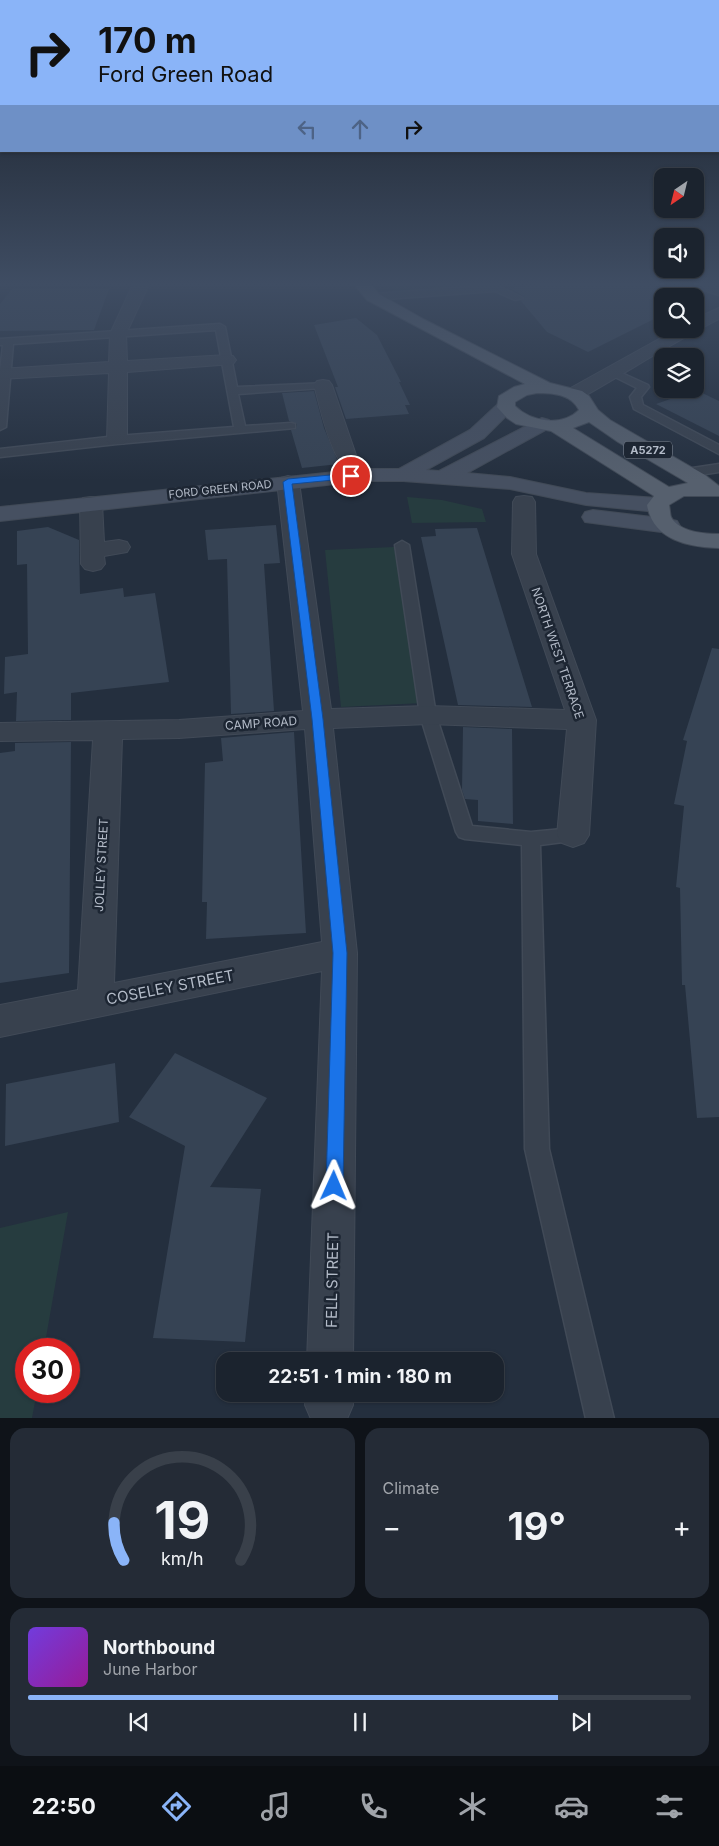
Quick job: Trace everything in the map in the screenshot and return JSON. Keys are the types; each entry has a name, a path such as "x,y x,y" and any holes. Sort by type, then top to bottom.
{"main road":[{"name":"A5272","path":"449,348 501,391 517,417 548,425 663,500 680,491 713,490"},
{"name":"A5272","path":"468,348 546,388 574,394 583,399 588,405 589,410 614,431 686,472 713,490"},
{"name":"A5272","path":"501,391 546,388"},
{"path":"403,475 477,434 501,391"},
{"name":"A5272","path":"548,425 578,420 585,416 589,410"},
{"path":"441,479 548,425"},
{"name":"FORD GREEN ROAD","path":"0,514 363,475 403,475 441,479"},
{"path":"441,479 510,483 586,499 663,500 660,518 669,526 697,539 719,541"},
{"path":"441,479 524,502 597,518 669,526"}],"street":[{"path":"117,440 118,348"},
{"path":"574,394 655,348"},
{"path":"2,373 227,360"},
{"path":"323,385 330,423 346,457 363,475"},
{"name":"FELL STREET","path":"288,482 318,719 340,953 331,1352"},
{"name":"NORTH WEST TERRACE","path":"524,502 524,554 582,720 573,836"},
{"path":"91,503 93,558 119,547"},
{"name":"CAMP ROAD","path":"0,732 179,729 318,719 428,715 582,720"},
{"name":"JOLLEY STREET","path":"95,1001 108,730"},
{"name":"COSELEY STREET","path":"0,1021 340,953"}],"lane":[{"path":"0,427 4,348"},
{"path":"224,348 240,430"},
{"path":"613,372 644,387 635,397 638,407 719,450"},
{"path":"233,391 323,385"},
{"path":"0,453 117,440 291,426"},
{"path":"686,472 719,468"},
{"path":"402,545 428,715 465,832 531,839 573,836"},
{"path":"531,839 537,1149 600,1418"}],"green space":[{"path":"407,497 442,500 482,509 486,522 412,523"},
{"path":"394,547 423,703 341,707 325,550"},
{"path":"68,1212 46,1338 15,1338 15,1403 35,1403 32,1418 0,1418 0,1228"}],"building":[{"path":"323,348 384,348 410,405 405,405 409,414 346,419 335,387 338,387"},
{"path":"580,348 596,348 588,352"},
{"path":"314,391 324,428 339,464 302,468 291,430 296,429 297,424 289,421 282,393"},
{"path":"704,394 719,401 719,436 656,404 673,398 704,398"},
{"path":"276,525 280,563 264,564 274,711 231,714 227,559 208,560 205,530"},
{"path":"48,527 79,540 80,594 123,588 124,597 155,593 169,682 71,693 71,720 16,721 17,692 4,694 5,657 28,654 27,564 17,565 17,531"},
{"path":"477,528 532,707 458,705 421,537 436,536 435,529"},
{"path":"712,648 719,649 719,1117 697,1118 685,985 682,985 680,888 676,887 684,806 674,804 687,741 683,740"},
{"path":"463,727 512,729 513,824 478,821 478,800 465,799 462,790"},
{"path":"294,732 306,933 206,939 207,902 202,902 205,763 223,761 221,738"},
{"path":"71,742 69,973 0,983 0,753 15,751 15,743"},
{"path":"175,1053 267,1098 210,1187 261,1189 245,1342 153,1338 185,1146 129,1117"},
{"path":"115,1063 119,1122 5,1146 6,1084"}],"route":[{"path":"334,1186 340,953 318,719 288,482 351,476"}]}
